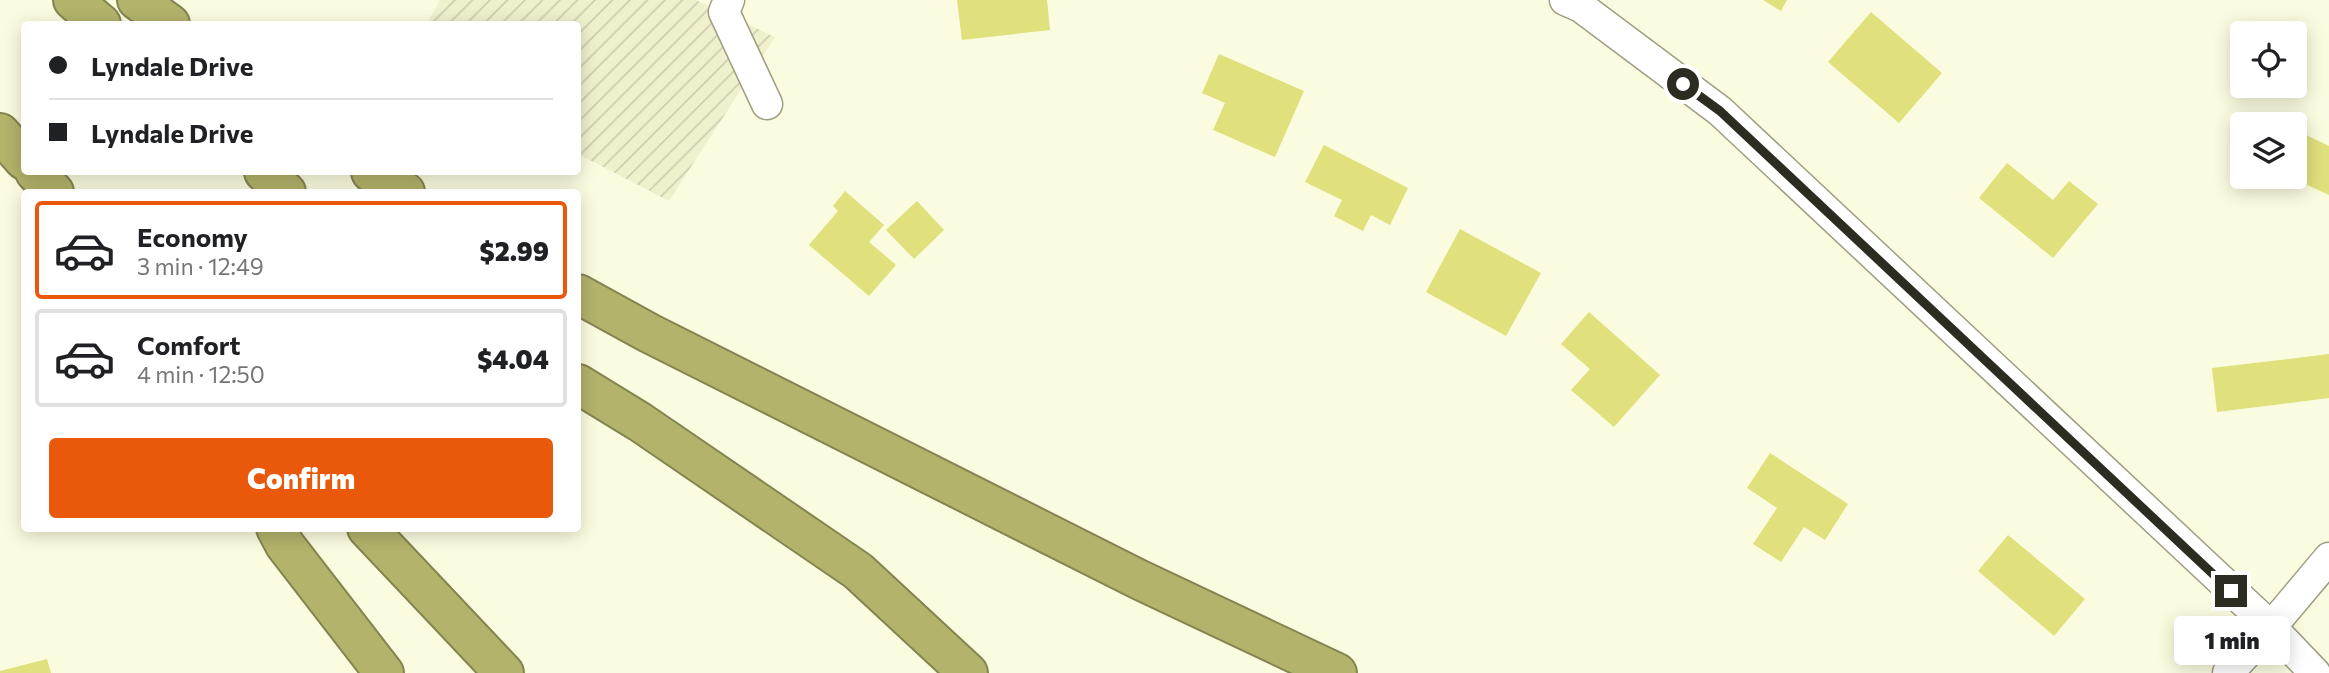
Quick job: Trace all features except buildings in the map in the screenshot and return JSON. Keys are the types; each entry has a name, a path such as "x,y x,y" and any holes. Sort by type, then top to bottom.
{"highway":[{"path":"73,0 98,21"},
{"path":"137,0 166,21"},
{"path":"0,133 21,157"},
{"path":"38,175 51,189"},
{"path":"267,175 283,189"},
{"path":"376,175 400,189"},
{"path":"581,296 661,339 1140,580 1337,673"},
{"path":"581,386 640,422 858,571 968,673"},
{"path":"278,532 285,545 384,673"},
{"path":"371,532 504,673"}],"street":[{"path":"729,0 724,12 767,104"},
{"path":"1565,0 1581,7 1720,111 2271,627 2315,673"},
{"path":"2228,673 2329,558"}],"shaded area":[{"path":"440,0 696,0 775,37 669,201 581,156 581,21 429,21"}],"route":[{"path":"1683,84 1720,111 2231,591"}]}
